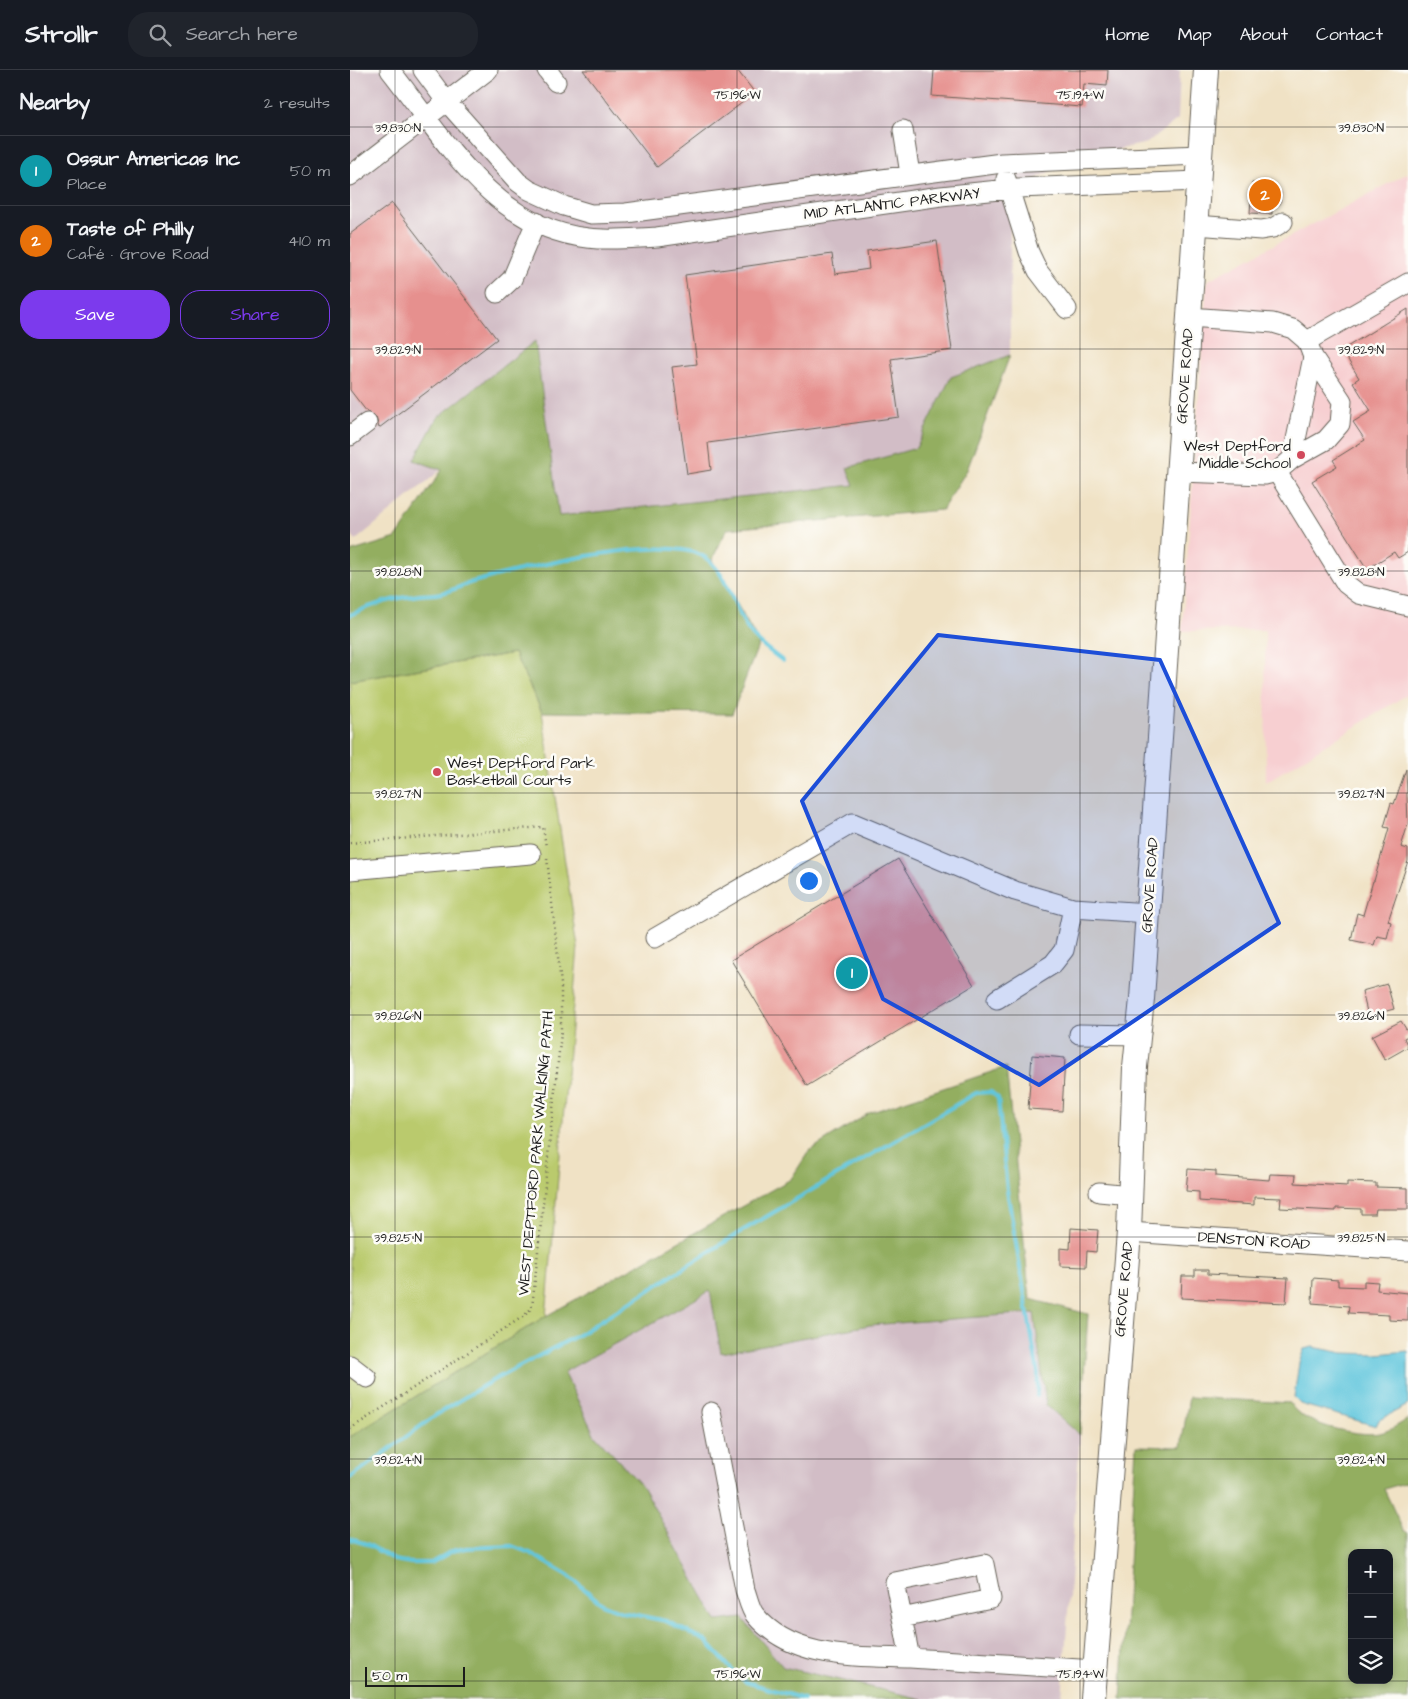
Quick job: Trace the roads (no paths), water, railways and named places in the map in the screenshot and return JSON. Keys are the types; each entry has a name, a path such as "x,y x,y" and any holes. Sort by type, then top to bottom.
{"main road":[{"name":"GROVE ROAD","path":"1093,1699 1129,1232 1135,1067 1148,913 1206,70"}],"street":[{"name":"MID ATLANTIC PARKWAY","path":"390,70 469,172 490,194 536,222 587,238 623,239 657,237 931,198 1008,189 1199,181"},
{"name":"MID ATLANTIC PARKWAY","path":"424,70 446,101 518,182 529,190 564,206 591,214 656,210 1002,163 1200,155"},
{"path":"350,176 488,70"},
{"path":"903,130 910,174"},
{"path":"1002,163 1008,189 1029,252 1038,271 1067,309"},
{"path":"587,238 591,214"},
{"path":"497,293 512,279 536,222"},
{"path":"1196,225 1261,230 1273,228 1283,222"},
{"path":"1292,459 1310,349 1408,283"},
{"path":"1179,472 1265,475 1277,472 1292,459 1326,440 1340,424 1342,401 1310,349 1293,329 1273,323 1189,317"},
{"path":"350,436 367,423"},
{"path":"1277,472 1346,584 1359,594 1408,606"},
{"path":"655,938 853,823 1015,891 1073,908 1148,913"},
{"path":"350,870 531,854"},
{"path":"997,999 1053,964 1064,950 1073,908"},
{"path":"1079,1034 1138,1035"},
{"path":"1099,1192 1131,1195"},
{"name":"DENSTON ROAD","path":"1129,1232 1408,1251"},
{"path":"350,1365 367,1378"},
{"path":"711,1412 745,1590 754,1614 770,1630 808,1650 858,1656 1095,1670"},
{"path":"902,1618 991,1599 984,1564 895,1582 902,1618 910,1658"}],"water":[{"path":"1313,1347 1343,1353 1377,1354 1408,1351 1408,1405 1379,1420 1376,1426 1300,1404 1294,1397 1299,1363 1304,1349"}],"waterway":[{"path":"350,615 392,600 445,592 473,582 555,562 622,551 681,550 701,555 710,561 723,578 747,628 755,638 783,661"},
{"path":"350,1478 436,1415 488,1383 580,1334 742,1231 976,1093 991,1092 998,1098 1007,1190 1038,1374 1037,1396"},
{"path":"350,1539 367,1544 394,1560 411,1563 431,1563 452,1551 466,1548 512,1546 530,1553 568,1575 602,1604 622,1612 666,1621 706,1641 733,1671 746,1682 804,1699"}],"place":[{"name":"Taste of Philly","path":"1265,195"},
{"name":"West Deptford Middle School","path":"1301,455"},
{"name":"West Deptford Park Basketball Courts","path":"437,772"},
{"name":"Ossur Americas Inc","path":"852,973"}]}
